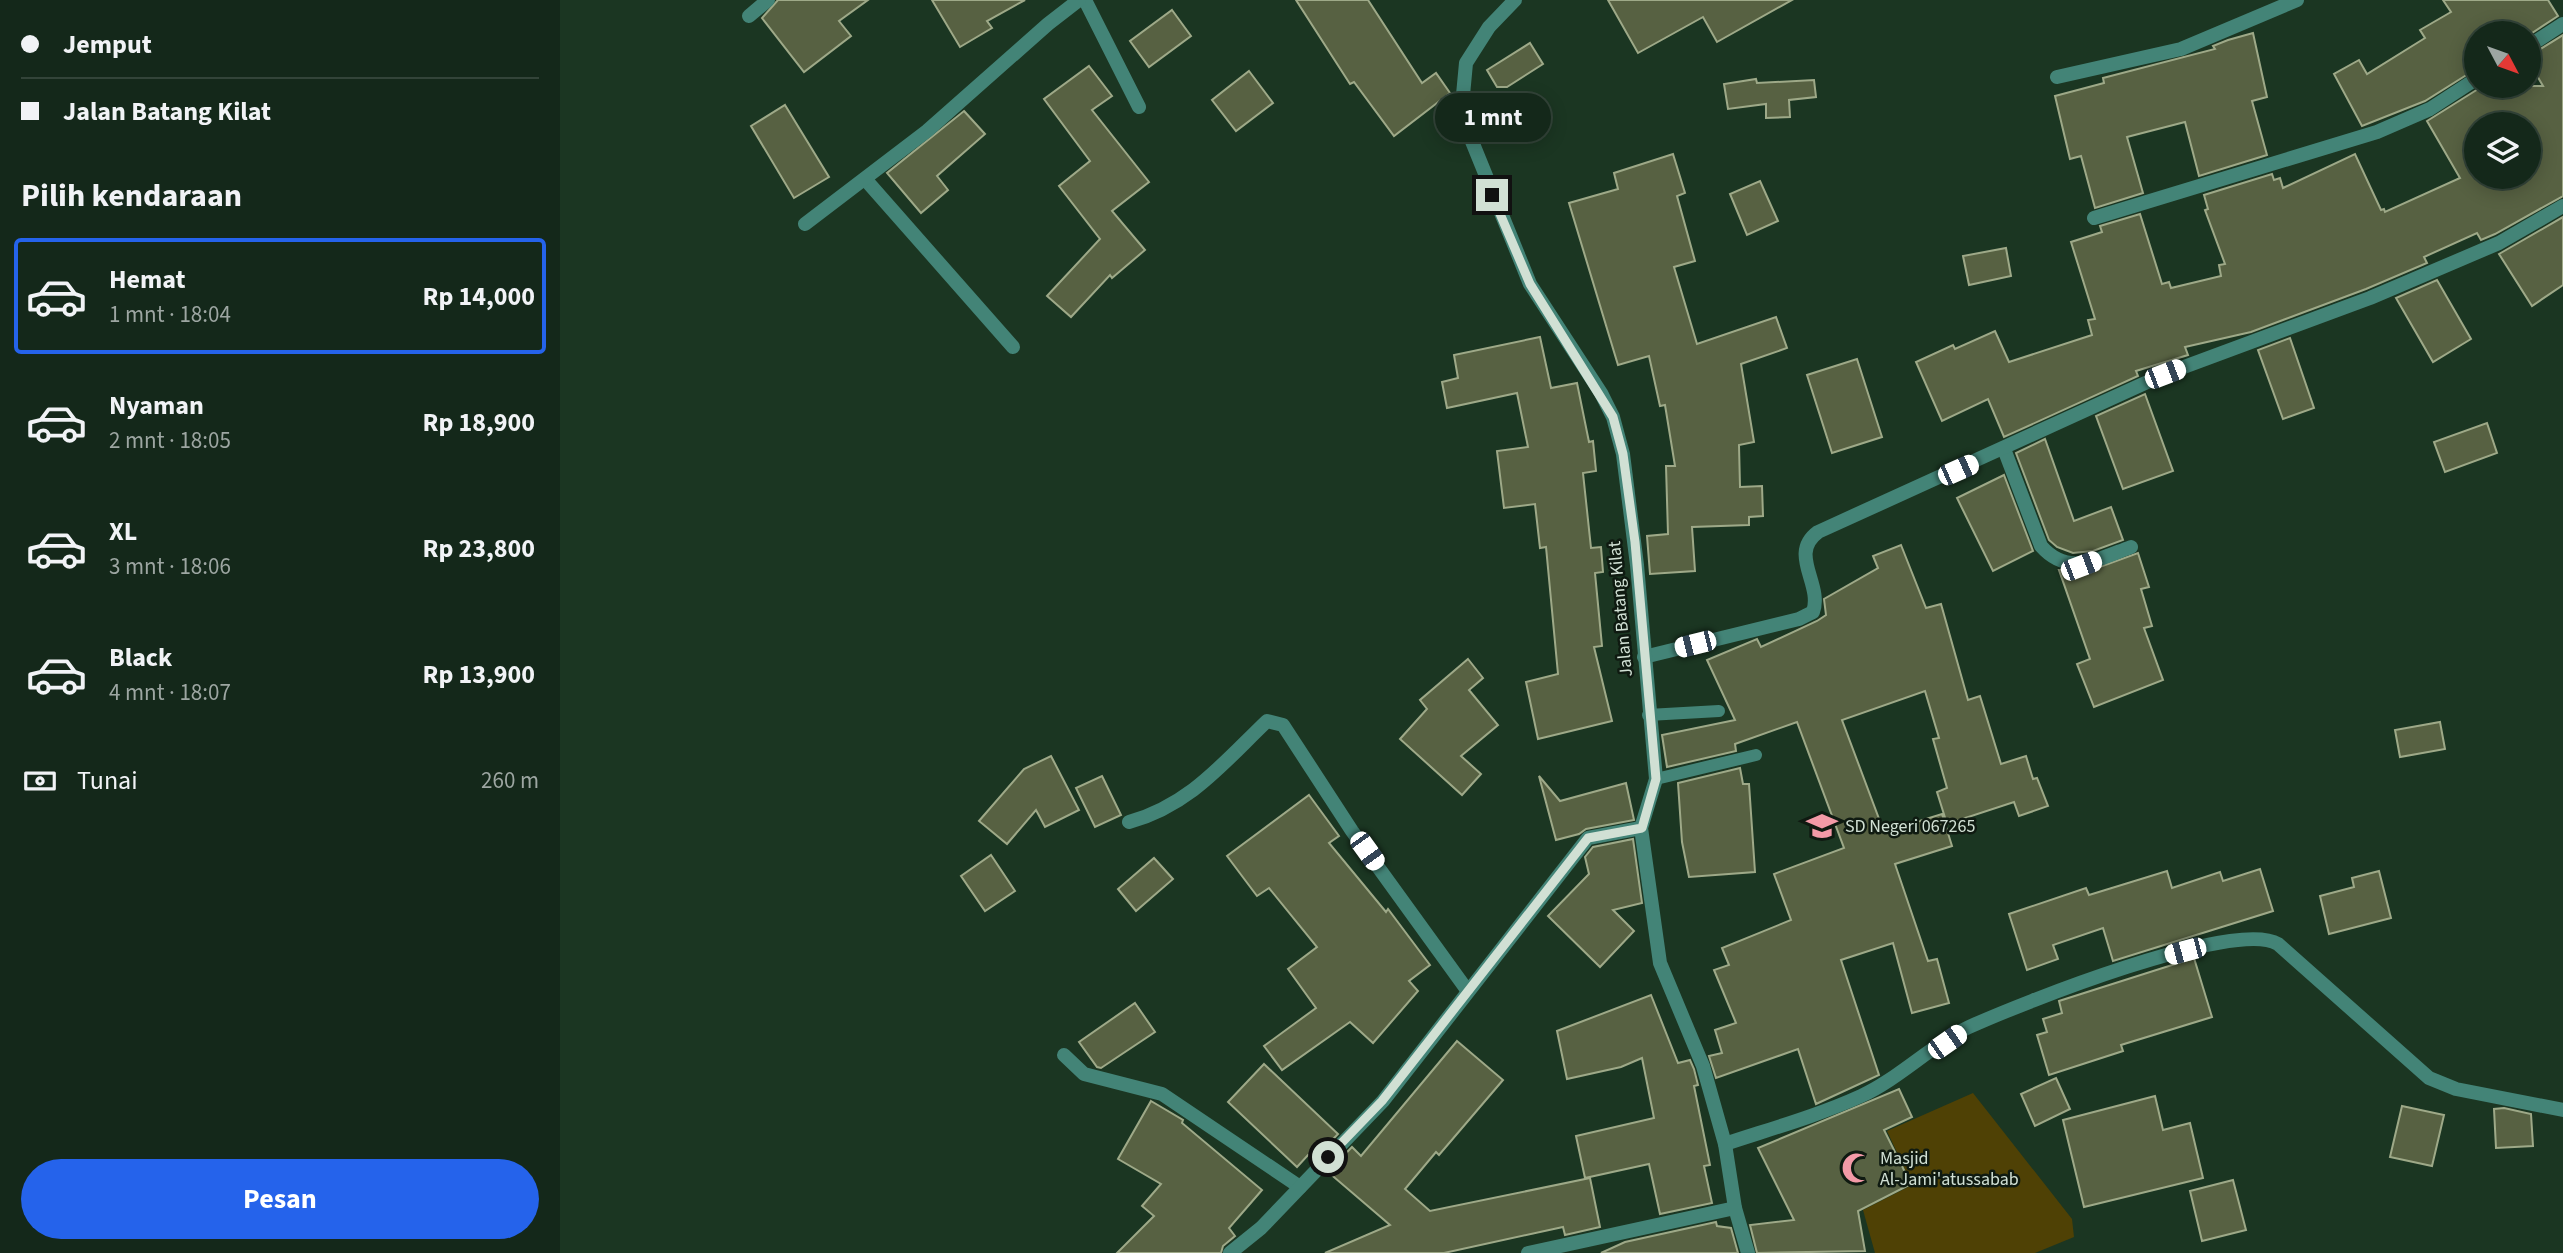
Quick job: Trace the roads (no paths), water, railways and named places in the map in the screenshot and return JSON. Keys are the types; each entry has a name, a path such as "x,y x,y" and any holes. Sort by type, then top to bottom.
{"street":[{"path":"749,16 768,0"},
{"path":"805,224 927,131 1079,0"},
{"path":"1085,0 1139,107"},
{"name":"Jalan Batang Kilat","path":"1516,0 1489,27 1466,63 1462,95 1469,134 1530,284 1613,417 1630,496 1648,715 1656,779 1642,828 1660,963 1703,1066 1725,1144 1735,1208 1748,1253"},
{"path":"2057,78 2181,49 2297,0"},
{"path":"2541,38 2563,24"},
{"path":"2094,218 2377,132 2430,109 2464,87"},
{"path":"865,179 1013,347"},
{"path":"1644,657 1799,619 1812,612 1817,601 1803,551 1808,540 2165,374 2370,298 2499,243 2563,206"},
{"path":"2004,449 2041,546 2051,557 2065,564 2081,566 2131,547"},
{"path":"1129,822 1156,815 1180,802 1267,721 1276,721 1283,725 1352,831 1467,990"},
{"path":"1230,1253 1300,1187 1382,1101 1588,838 1642,828"},
{"path":"1725,1144 1862,1095 1907,1069 1966,1028 2089,980 2208,944 2256,937 2278,944 2429,1078 2456,1089 2563,1111"},
{"path":"1064,1055 1084,1074 1163,1094 1300,1187"},
{"path":"1528,1253 1577,1248 1735,1208"}],"lane":[{"path":"1648,715 1719,711"},
{"path":"1656,779 1756,755"}],"place":[{"name":"SD Negeri 067265","path":"1822,826"},
{"name":"Masjid Al-Jami'atussabab","path":"1857,1168"}]}
